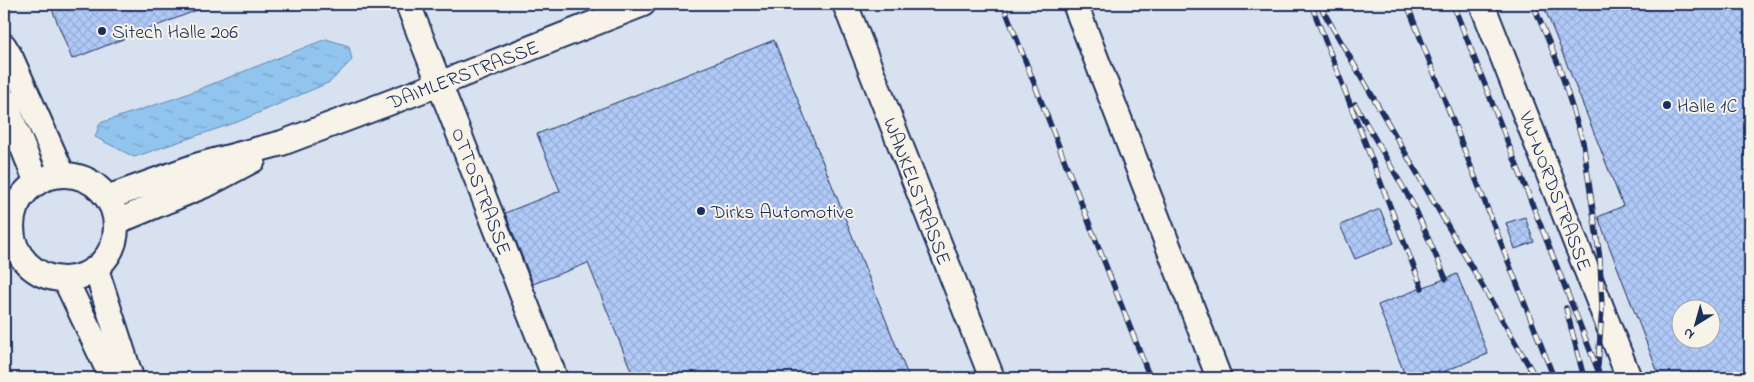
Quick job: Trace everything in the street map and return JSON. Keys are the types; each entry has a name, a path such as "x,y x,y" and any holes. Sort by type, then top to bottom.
{"street":[{"name":"OTTOSTRASSE","path":"408,4 555,378"},
{"name":"DAIMLERSTRASSE","path":"108,198 199,165 282,143 440,84 643,4"},
{"name":"WANKELSTRASSE","path":"845,4 992,378"},
{"path":"1075,4 1219,378"},
{"name":"VW-NORDSTRASSE","path":"1482,4 1629,378"},
{"path":"4,46 63,175"},
{"path":"4,100 37,183"},
{"name":"DAIMLERSTRASSE","path":"116,222 210,183 282,143"},
{"path":"63,175 76,176 99,188 108,198 116,222 116,236 105,260 96,269 81,276 65,279 53,278 14,262 14,240 8,231 16,208 28,190 37,183 54,176 63,175"},
{"path":"96,269 131,378"},
{"path":"65,279 112,378"}],"shaded area":[{"path":"4,4 1750,4 1750,378 4,378"}],"water":[{"path":"326,39 349,46 352,60 330,82 240,121 134,157 95,137 100,123 179,97"}],"building":[{"name":"Sitech Halle 206","path":"50,4 210,4 210,5 72,59"},
{"name":"Halle 1C","path":"1543,4 1750,4 1750,378 1660,378 1598,217 1623,206"},
{"name":"Dirks Automotive","path":"774,40 909,378 634,378 588,263 533,284 505,213 560,191 537,134"},
{"path":"1380,209 1394,243 1355,259 1340,225"},
{"path":"1525,217 1534,242 1515,249 1506,223"},
{"path":"1457,274 1488,354 1445,371 1448,378 1406,378 1378,305"}],"railway":[{"path":"1003,4 1150,378"},
{"path":"1311,4 1422,288"},
{"path":"1319,4 1536,378"},
{"path":"1407,4 1554,378"},
{"path":"1453,4 1601,378"},
{"path":"1533,4 1559,66 1583,142 1600,259 1602,308 1598,366"},
{"path":"1355,104 1415,208 1446,279"},
{"path":"1566,308 1584,378"}],"place":[{"name":"Sitech Halle 206","path":"102,31"},
{"name":"Halle 1C","path":"1667,105"},
{"name":"Dirks Automotive","path":"701,211"}]}
